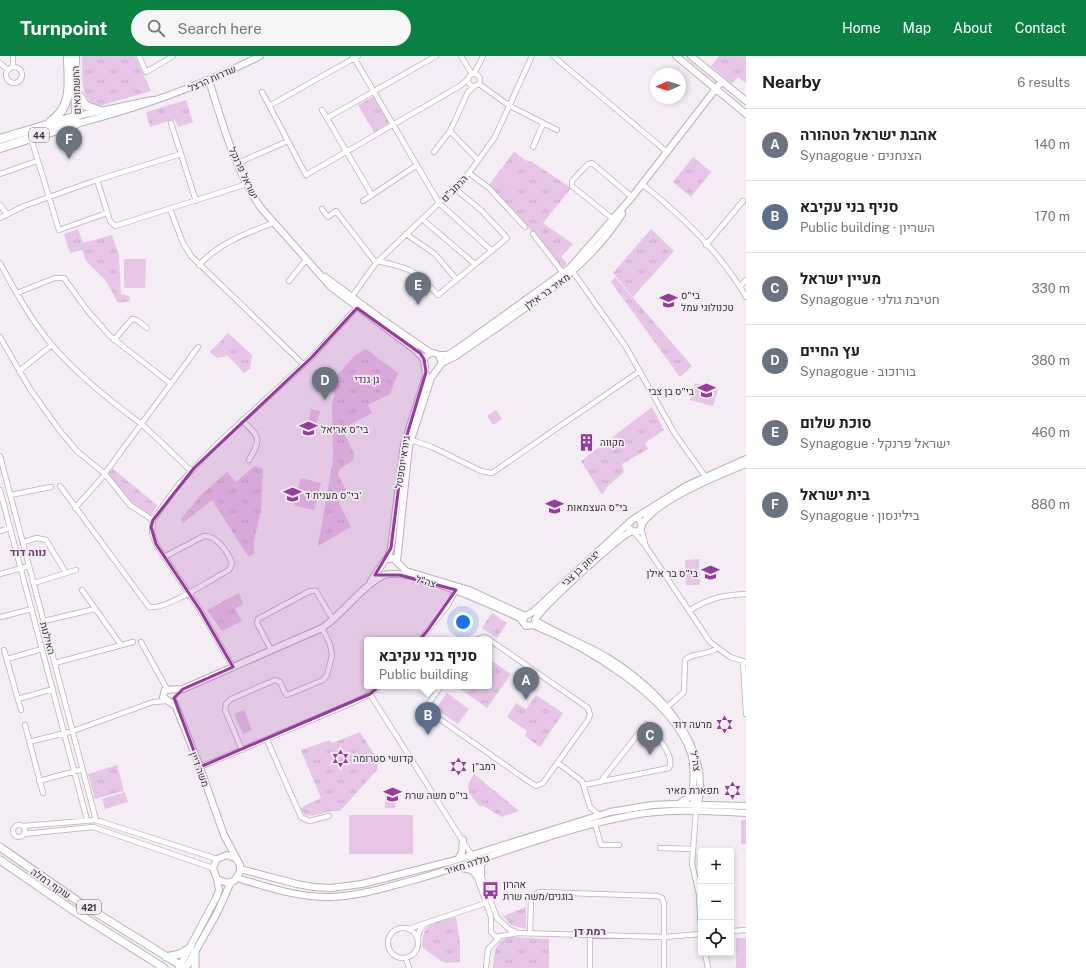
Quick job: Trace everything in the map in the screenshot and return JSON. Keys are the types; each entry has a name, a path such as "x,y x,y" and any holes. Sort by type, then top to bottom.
{"highway":[{"name":"החשמונאים","path":"68,56 68,78"},
{"name":"החשמונאים","path":"75,56 75,119"},
{"path":"68,78 75,119"},
{"name":"44","path":"46,125 62,112 67,100 68,78"},
{"path":"76,89 86,106 98,110"},
{"name":"44","path":"0,140 46,125 75,119"},
{"name":"44","path":"0,148 31,138 75,119"}],"main road":[{"name":"עוקף רמלה","path":"0,848 79,902 182,967"},
{"name":"עוקף רמלה","path":"0,860 74,911 164,968"},
{"path":"166,957 192,950 195,968"}],"street":[{"path":"13,56 13,67"},
{"path":"139,56 146,72 173,56"},
{"name":"שדרות הרצל","path":"75,119 137,108 209,81 260,56"},
{"path":"327,118 436,56"},
{"path":"434,152 450,131 468,92 477,85 480,76 473,74 461,56"},
{"path":"262,92 306,175 460,86 473,74 483,56"},
{"name":"הרמב\"ם","path":"350,299 377,262 469,173 495,137 532,56"},
{"path":"552,56 667,152"},
{"path":"676,56 746,114"},
{"path":"691,56 746,101"},
{"path":"269,106 355,57 439,203 492,251"},
{"path":"0,63 8,70"},
{"path":"467,66 478,65"},
{"path":"13,67 18,68 21,73 21,78 18,82 8,80 6,75 8,70 13,67"},
{"path":"468,79 471,85 477,85 510,106 557,130"},
{"name":"ישראל פרנקל","path":"209,81 247,184 253,196 273,223 331,287 350,299 414,348 424,359"},
{"name":"מאיר בר אילן","path":"439,355 447,355 453,352 563,273 572,270 632,197 721,82"},
{"name":"שדרות הרצל","path":"75,119 98,110 164,98"},
{"path":"322,110 372,195"},
{"path":"171,123 196,201"},
{"path":"533,147 544,124"},
{"path":"450,131 478,160"},
{"path":"31,138 59,230 108,213"},
{"path":"238,163 288,141"},
{"path":"0,218 49,197 97,180 181,154"},
{"path":"0,174 37,161"},
{"path":"613,219 572,186 572,181 588,164 592,163 632,197"},
{"path":"363,201 417,165"},
{"path":"469,173 489,188 526,227"},
{"path":"97,180 112,224 115,226 247,184"},
{"path":"642,184 668,207 721,260 746,297"},
{"path":"322,209 328,217 336,211 377,262 411,269 420,276 438,295 507,238 482,211 454,188"},
{"name":"מאיר בר אילן","path":"442,363 456,356 572,270 615,224 632,197"},
{"path":"706,244 743,201"},
{"path":"0,205 7,214"},
{"path":"170,209 182,243 199,265 304,365"},
{"path":"422,219 475,264"},
{"path":"199,265 225,244 273,223"},
{"path":"406,234 435,254 457,280"},
{"path":"533,234 563,273"},
{"path":"289,280 306,260"},
{"path":"0,262 35,323 82,377 122,411 141,424 191,471"},
{"path":"572,270 626,347 675,434 707,479"},
{"path":"17,293 55,278 64,278 87,310 114,340 171,384"},
{"path":"740,287 746,280"},
{"path":"233,667 189,593 153,539 151,527 152,520 191,471 242,420 304,365 359,306"},
{"name":"ישראל פרנקל","path":"359,306 431,353"},
{"path":"114,340 132,319 136,320 147,328"},
{"path":"0,337 40,404 60,431 77,451 105,474 130,505 152,520"},
{"path":"19,371 52,344"},
{"path":"75,508 105,474 198,346"},
{"path":"431,353 439,355 442,363 436,370 431,370 426,367 424,359 431,353"},
{"name":"גיורא יוספטל","path":"364,590 386,560 391,548 404,445 426,376 426,367"},
{"name":"גיורא יוספטל","path":"398,562 406,468 411,440 431,378 436,370"},
{"path":"411,440 432,447 481,471 492,473 640,371"},
{"path":"242,420 255,434 258,440 258,443 249,460"},
{"name":"האילנות","path":"0,456 96,820"},
{"name":"יצחק בן צבי","path":"642,526 653,512 707,479 746,459"},
{"name":"יצחק בן צבי","path":"526,617 632,521 671,495 746,464"},
{"path":"60,486 150,607 162,606 189,593 231,568 231,560 215,538 208,535 164,557"},
{"path":"10,495 51,487"},
{"name":"האילנות","path":"0,490 88,820"},
{"path":"647,547 639,520 632,521 629,526 647,547 703,632 717,648 730,657 744,661 746,714"},
{"path":"633,531 638,532 642,526"},
{"path":"0,531 10,528"},
{"name":"יצחק בן צבי","path":"535,622 564,589 618,539 633,531"},
{"path":"23,542 38,538 46,540 66,573"},
{"path":"393,558 398,562 398,571 391,574 384,570 386,560 393,558"},
{"name":"צה\"ל","path":"398,562 402,568 411,573 456,588 526,617"},
{"path":"0,574 29,566"},
{"path":"34,584 76,570"},
{"name":"גיורא יוספטל","path":"166,690 183,689 322,628 334,620 364,590 381,577 391,574"},
{"name":"צה\"ל","path":"391,574 456,588"},
{"path":"422,637 448,605 456,588"},
{"path":"82,590 120,645"},
{"path":"271,650 257,623 258,618 310,591 316,591 334,620"},
{"path":"690,611 710,599 728,595 746,594"},
{"path":"0,617 32,609"},
{"path":"44,622 95,609"},
{"path":"526,617 535,622 528,627 526,617"},
{"name":"צה\"ל","path":"535,622 606,662 633,682 683,728 694,750 699,775 696,811"},
{"path":"242,750 225,710 226,704 231,700 275,680 280,682 287,695 323,680 327,676 332,656 330,644 322,628"},
{"path":"439,689 429,702 429,711 531,783 536,786 543,783 588,720 590,715 588,708 492,641"},
{"path":"55,663 133,642"},
{"path":"141,642 166,690 164,699 172,700"},
{"path":"665,710 684,692 685,660 689,657 708,654 717,648"},
{"path":"7,659 42,649"},
{"path":"4,650 21,710"},
{"path":"18,699 53,689"},
{"name":"גיורא יוספטל","path":"172,700 183,689"},
{"path":"200,767 267,740 370,694 376,689"},
{"path":"153,702 166,690 173,690 172,700"},
{"path":"370,694 463,840 471,855 495,913 506,926 519,933"},
{"path":"29,742 73,731 153,702 172,700"},
{"name":"משה דיין","path":"172,700 200,767 224,835 235,858"},
{"name":"צה\"ל","path":"665,710 684,738 690,752 694,767 694,790 696,804"},
{"path":"584,785 669,768 671,762 668,754 657,735 646,724 601,781"},
{"path":"25,725 42,793"},
{"path":"267,740 301,817 309,820 328,816"},
{"path":"558,762 579,777 584,785 590,806 599,815"},
{"path":"39,781 83,768"},
{"path":"678,804 688,798 694,790"},
{"name":"גולדה מאיר","path":"240,869 297,884 331,888 376,882 456,860 599,815 652,805 696,804 746,806"},
{"path":"584,820 590,806"},
{"path":"696,811 692,864 699,894 700,920"},
{"name":"גולדה מאיר","path":"237,878 295,893 330,897 380,889 456,868 595,824 644,813 696,811 746,813"},
{"path":"213,868 93,827 24,834 17,837 13,831 18,825 23,826 96,820 217,859"},
{"path":"595,824 601,845 619,845"},
{"path":"23,826 24,834"},
{"name":"משה דיין","path":"223,855 224,835"},
{"path":"456,860 462,852 463,840"},
{"path":"660,848 693,849"},
{"path":"192,950 219,890 213,868 217,859 223,855 235,858 240,865 237,878 230,882 224,882 217,879"},
{"path":"485,859 481,865 479,875 492,924 491,945"},
{"path":"456,868 470,869 479,875"},
{"path":"182,967 217,913 230,882"},
{"path":"530,934 531,897 534,894 543,891 657,896 662,898 664,904 664,968"},
{"path":"427,922 419,932 416,952 406,958 395,956 390,950 388,943 394,932 408,929 427,922 486,903"},
{"path":"492,924 496,921 501,921"},
{"path":"486,968 487,952 491,945 506,931 506,926"},
{"path":"408,929 414,933 418,941"},
{"path":"734,931 746,930"},
{"path":"491,932 496,937 519,933 664,937 698,933"},
{"path":"590,935 590,968"},
{"path":"706,956 708,968"},
{"path":"406,958 409,968"}],"highlighted area":[{"path":"357,308 420,353 424,359 426,372 404,445 391,548 375,575 400,575 456,590 428,630 384,682 370,694 200,767 174,698 183,689 233,667 200,610 156,544 151,527 153,520 194,468 312,357"}],"green space":[{"path":"82,56 135,56 151,91 99,106 92,103 83,86"},
{"path":"719,56 746,56 746,83 738,77 732,84 711,66"},
{"path":"374,96 389,123 374,132 358,105"},
{"path":"186,100 193,122 178,127 175,119 150,127 146,112"},
{"path":"514,152 571,188 543,223 573,244 561,257 567,263 562,269 537,237 488,186"},
{"path":"693,157 711,172 691,197 673,182"},
{"path":"501,175 523,175 524,187 502,188"},
{"path":"78,229 83,243 112,235 119,255 121,294 129,296 130,301 118,303 106,281 86,261 82,250 70,253 64,234"},
{"path":"651,229 674,251 633,297 613,273"},
{"path":"124,259 146,259 145,288 124,288"},
{"path":"615,277 692,366 680,377 611,282"},
{"path":"228,333 252,355 250,369 244,373 228,356 217,358 210,352"},
{"name":"גן גנדי","path":"366,349 398,373 390,394 368,405 372,413 342,429 354,454 353,460 340,469 338,474 346,490 338,494 337,499 351,527 318,546 333,460 332,403 335,393 326,388 355,355"},
{"path":"695,383 718,389 713,406 690,400"},
{"path":"652,407 664,430 645,443 648,449 622,464 624,472 607,487 602,495 581,461"},
{"path":"311,409 320,411 316,426 308,424"},
{"path":"496,410 502,419 493,425 487,416"},
{"path":"255,466 263,469 261,510 254,540 254,554 248,556 212,500 183,523 181,519 202,494 227,472 236,482"},
{"path":"113,469 157,505 151,516 126,498 108,473"},
{"path":"301,478 321,483 314,510 294,505"},
{"path":"699,559 700,585 686,585 685,560"},
{"path":"239,593 243,604 235,609 242,621 222,631 207,610"},
{"path":"492,613 507,623 497,638 482,628"},
{"path":"492,661 511,674 487,708 460,689 492,689"},
{"path":"447,693 469,709 458,724 436,709"},
{"path":"536,695 563,713 540,747 525,736 527,731 507,717 516,703 526,709"},
{"path":"244,710 252,730 243,734 234,714"},
{"path":"360,732 378,760 377,770 340,811 331,811 309,816 305,815 300,808 321,798 301,750 330,740 332,743"},
{"path":"117,765 124,791 95,799 88,774"},
{"path":"474,774 519,811 501,817 484,806 479,806 470,794 468,787"},
{"path":"385,790 396,790 395,808 385,808"},
{"path":"125,792 128,802 105,809 102,799"},
{"path":"349,815 413,815 413,854 349,854"},
{"path":"741,820 746,820 746,844 741,844"},
{"path":"526,907 526,929 511,925 503,916"},
{"path":"456,917 460,942 460,962 446,963 422,947 424,932 427,927 435,922"},
{"path":"510,937 549,939 549,968 493,968 495,953 498,945"},
{"path":"736,938 746,938 746,968 736,968"}],"place":[{"name":"בית ישראל","path":"69,159"},
{"name":"בי\"ס טכנולוגי עמל","path":"668,301"},
{"name":"סוכת שלום","path":"418,305"},
{"name":"בי\"ס בן צבי","path":"707,391"},
{"name":"עץ החיים","path":"325,400"},
{"name":"בי\"ס אריאל","path":"308,429"},
{"name":"מקווה","path":"587,442"},
{"name":"בי\"ס מענית ד'","path":"292,495"},
{"name":"בי\"ס העצמאות","path":"554,507"},
{"name":"בי\"ס בר אילן","path":"711,573"},
{"name":"אהבת ישראל הטהורה","path":"526,700"},
{"name":"מרעה דוד","path":"725,724"},
{"name":"סניף בני עקיבא","path":"428,735"},
{"name":"מעיין ישראל","path":"650,755"},
{"name":"קדושי סטרומה","path":"340,758"},
{"name":"רמב\"ן","path":"459,766"},
{"name":"תפארת מאיר","path":"732,790"},
{"name":"בי\"ס משה שרת","path":"392,795"},
{"name":"אהרון בוגנים/משה שרת","path":"490,890"}],"district":[{"name":"נווה דוד","path":"28,552"},
{"name":"רמת דן","path":"590,931"}]}
